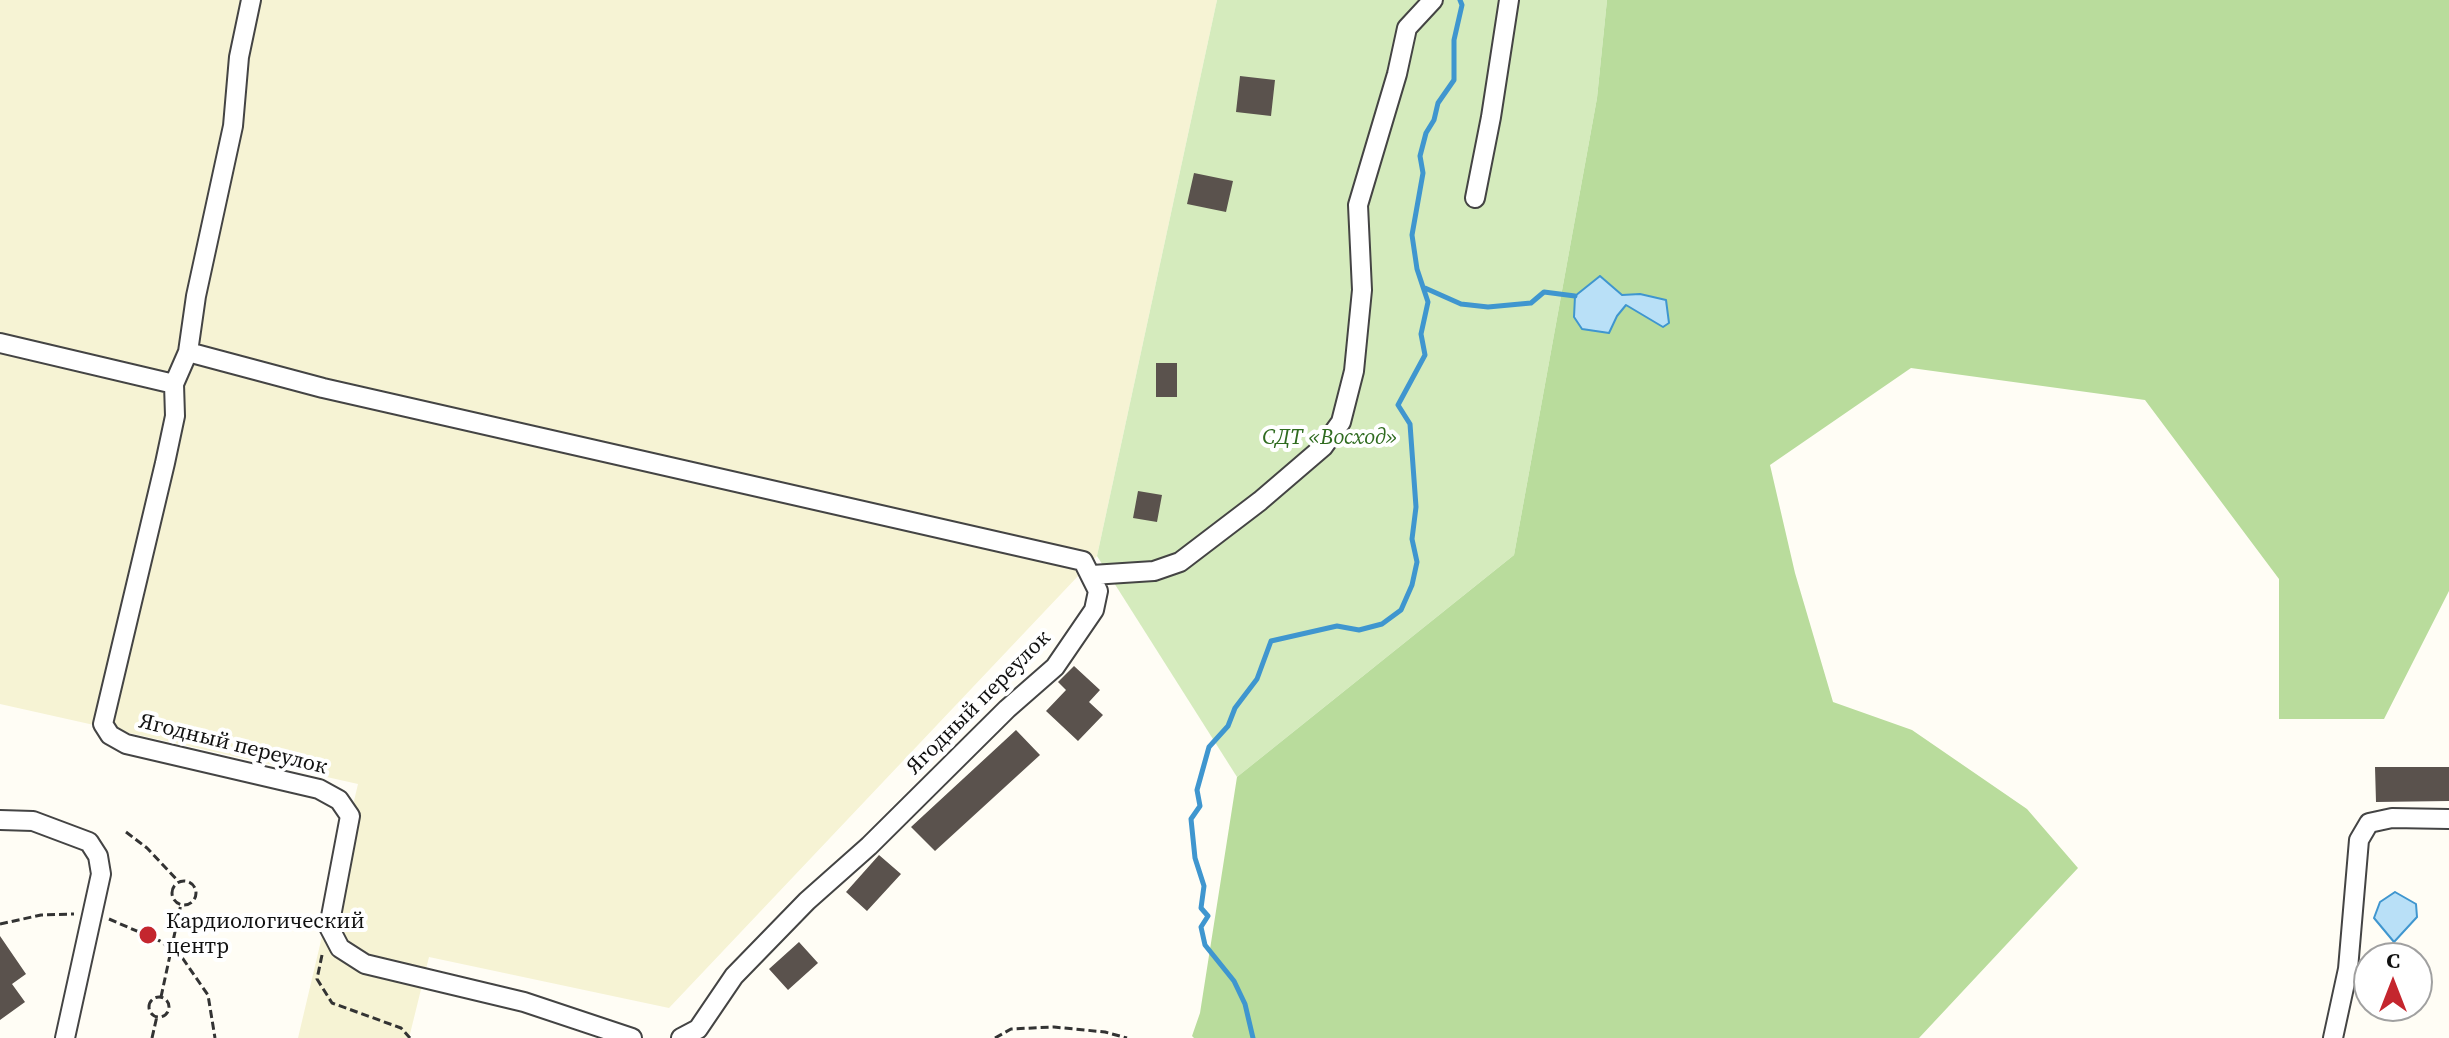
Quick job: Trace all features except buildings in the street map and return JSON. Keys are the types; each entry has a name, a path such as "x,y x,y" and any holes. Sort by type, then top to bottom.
{"lane":[{"path":"0,343 174,384 188,352 196,296 233,126 239,57 251,0"},
{"path":"188,352 323,388 1083,561 1092,575 1154,571 1180,562 1260,501 1323,447 1341,422 1354,371 1362,290 1358,205 1397,74 1407,28 1433,0"},
{"path":"1475,198 1509,0"},
{"name":"Ягодный переулок","path":"174,384 175,416 168,451 103,724 110,735 126,744 319,789 339,800 350,816 329,927"},
{"name":"Ягодный переулок","path":"681,1038 698,1029 734,976 807,901 869,846 1007,709 1055,667 1094,610 1098,591 1092,575"},
{"path":"2333,1038 2348,969 2359,840 2369,823 2392,818 2449,819"},
{"path":"0,820 33,821 89,842 98,856 101,874 65,1038"},
{"path":"329,927 340,948 365,964 524,1002 632,1038"}],"path":[{"path":"126,832 147,848 179,882 190,883 196,892 191,902 181,904"},
{"path":"179,882 173,892 181,904"},
{"path":"161,997 181,904"},
{"path":"0,924 41,915 92,915 118,921 171,949 181,956 208,995 215,1038"},
{"path":"329,927 317,979 332,1003 401,1028 410,1038"},
{"path":"155,997 161,997 169,1002 169,1009 163,1016 157,1016 151,1013 149,1004 155,997"},
{"path":"152,1038 157,1016"},
{"path":"995,1038 1011,1029 1054,1027 1105,1032 1127,1038"}],"shaded area":[{"path":"0,0 1217,0 1097,556 669,1008 429,957 409,1038 298,1038 358,784 0,704"}],"green space":[{"name":"СДТ «Восход»","path":"1217,0 1607,0 1597,98 1514,555 1237,777 1097,556"},
{"path":"1607,0 2449,0 2449,591 2384,719 2279,719 2279,579 2145,400 1911,368 1770,465 1795,573 1833,702 1912,730 2027,809 2078,868 1919,1038 1194,1038 1237,777 1514,555 1597,98"}],"water":[{"path":"1600,276 1622,295 1640,294 1666,300 1669,323 1663,327 1626,305 1609,333 1582,329 1574,317 1575,296"},
{"path":"2395,892 2416,904 2417,917 2394,942 2374,918 2380,902"}],"waterway":[{"path":"1253,1038 1245,1004 1234,981 1205,945 1201,927 1208,916 1201,908 1204,886 1195,858 1191,819 1200,806 1197,790 1209,747 1228,726 1235,708 1257,679 1271,641 1337,626 1359,630 1382,624 1401,610 1412,585 1417,562 1412,539 1416,507 1410,424 1398,405 1425,355 1421,334 1428,302 1417,269 1412,235 1423,173 1420,156 1426,133 1434,120 1438,103 1454,80 1454,40 1462,5 1460,0"},
{"path":"1425,288 1461,304 1488,307 1531,303 1544,292 1575,296"}],"place":[{"name":"Кардиологический центр","path":"148,935"}]}
